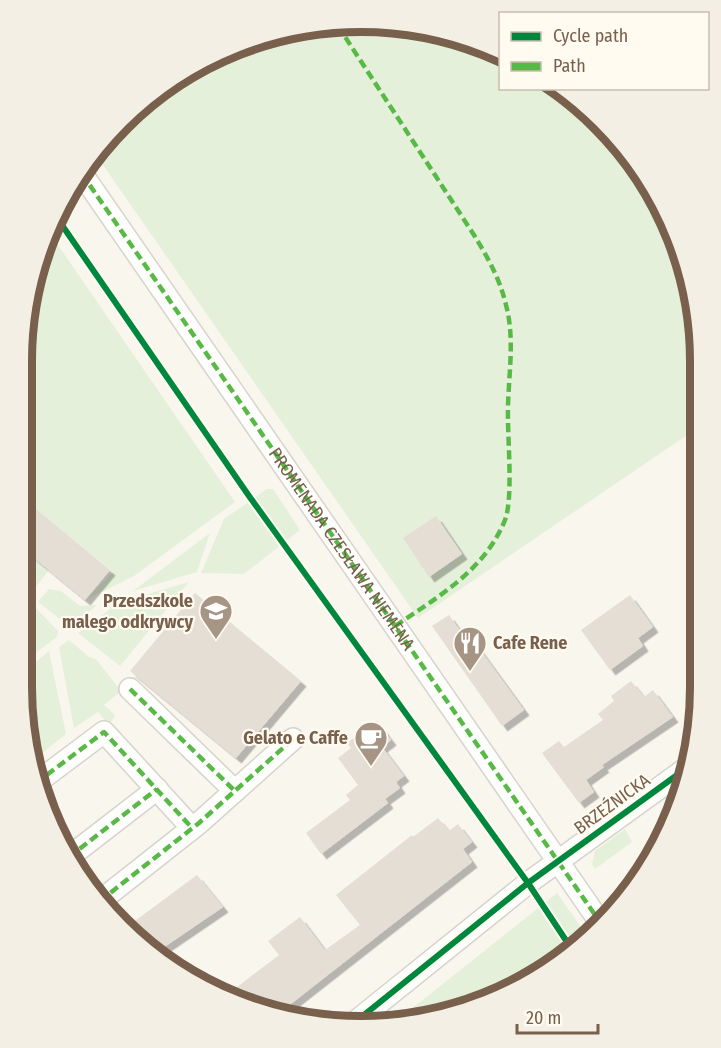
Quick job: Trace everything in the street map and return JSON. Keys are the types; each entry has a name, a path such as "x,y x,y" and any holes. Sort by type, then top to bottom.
{"street":[{"name":"PROMENADA CZESŁAWA NIEMENA","path":"86,180 596,917"},
{"path":"130,688 235,790"},
{"path":"44,777 104,732 192,828"},
{"path":"106,896 192,828 293,739"},
{"name":"BRZEŹNICKA","path":"363,1016 511,897 677,775"},
{"path":"75,851 157,789"}],"green space":[{"path":"339,32 382,32 425,38 466,49 499,62 499,90 548,90 561,99 608,144 634,178 656,215 672,255 683,296 689,339 690,433 418,618 99,160 144,113 178,87 215,65 255,49 296,38"},
{"path":"55,240 235,502 134,576 85,600 113,572 32,506 32,339 38,296"},
{"path":"267,489 273,489 300,530 244,574 201,573 224,519"},
{"path":"210,533 197,572 133,591"},
{"path":"32,556 49,570 32,591"},
{"path":"189,582 120,666 78,633 120,602"},
{"path":"49,589 61,591 80,606 97,605 73,625 60,619 38,602"},
{"path":"32,604 58,631 57,637 32,656"},
{"path":"69,640 89,657 96,659 121,691 104,705 115,715 109,726 98,712 74,728 59,647"},
{"path":"49,651 66,734 39,756 32,709 32,665"},
{"path":"625,829 632,842 595,869 592,864 595,851"},
{"path":"557,893 583,930 561,949 506,983 466,999 406,1014"}],"building":[{"path":"32,506 110,570 85,600 32,556"},
{"path":"436,516 462,554 429,577 403,538"},
{"path":"195,593 301,681 236,758 130,671"},
{"path":"630,595 653,627 638,638 643,646 610,670 581,630"},
{"path":"449,615 466,639 470,636 524,710 502,726 432,626"},
{"path":"631,681 644,697 653,690 673,717 602,765 604,767 586,780 594,792 579,803 542,753 559,741 564,747 603,720 598,714 614,701 611,696"},
{"name":"Gelato e Caffe","path":"377,721 391,740 382,747 404,776 396,782 400,788 385,799 388,803 321,854 306,833 350,800 346,795 358,785 338,758 351,748 347,743"},
{"path":"438,818 449,831 458,824 472,842 463,849 472,862 286,1008 233,990 279,955 268,941 300,917 325,950 360,925 336,895 412,835 413,837"},
{"path":"197,875 223,907 161,949 132,923"}],"marked path":[{"path":"342,32 484,252 497,277 509,319 509,499 505,520 496,538 473,568 443,593 395,626"},
{"path":"86,180 596,917"},
{"path":"130,689 235,791"},
{"path":"44,777 104,732 192,828"},
{"path":"106,896 199,823 293,739"},
{"path":"76,852 157,789"}],"cycle path":[{"path":"61,224 249,496 528,883 568,943"},
{"path":"363,1016 528,883 677,775"}],"place":[{"name":"Przedszkole malego odkrywcy","path":"216,640"},
{"name":"Cafe Rene","path":"470,672"},
{"name":"Gelato e Caffe","path":"371,767"}]}
